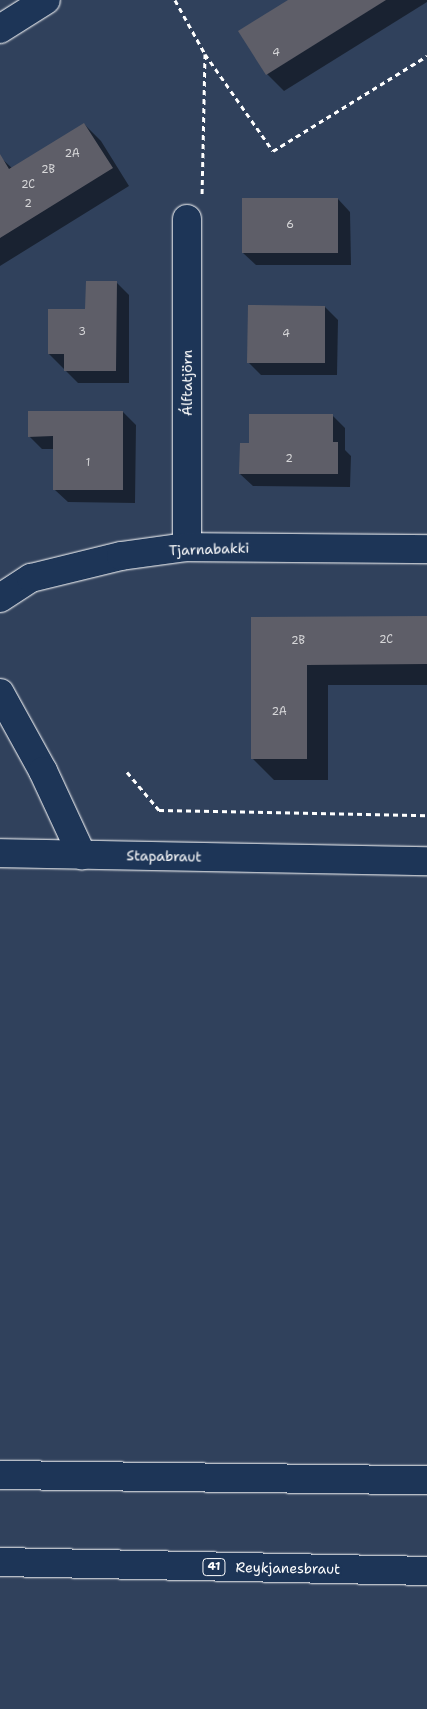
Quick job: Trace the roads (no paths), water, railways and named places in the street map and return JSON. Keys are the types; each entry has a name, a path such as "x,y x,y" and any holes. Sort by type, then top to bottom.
{"main road":[{"path":"0,29 46,0"},
{"name":"Álftatjörn","path":"187,219 187,547"},
{"name":"Tjarnabakki","path":"0,598 31,578 121,556 187,547 427,549"},
{"path":"0,693 43,771 82,855"},
{"name":"Stapabraut","path":"0,853 427,861"},
{"path":"0,1475 427,1480"},
{"name":"Reykjanesbraut","path":"0,1562 427,1571"}]}
